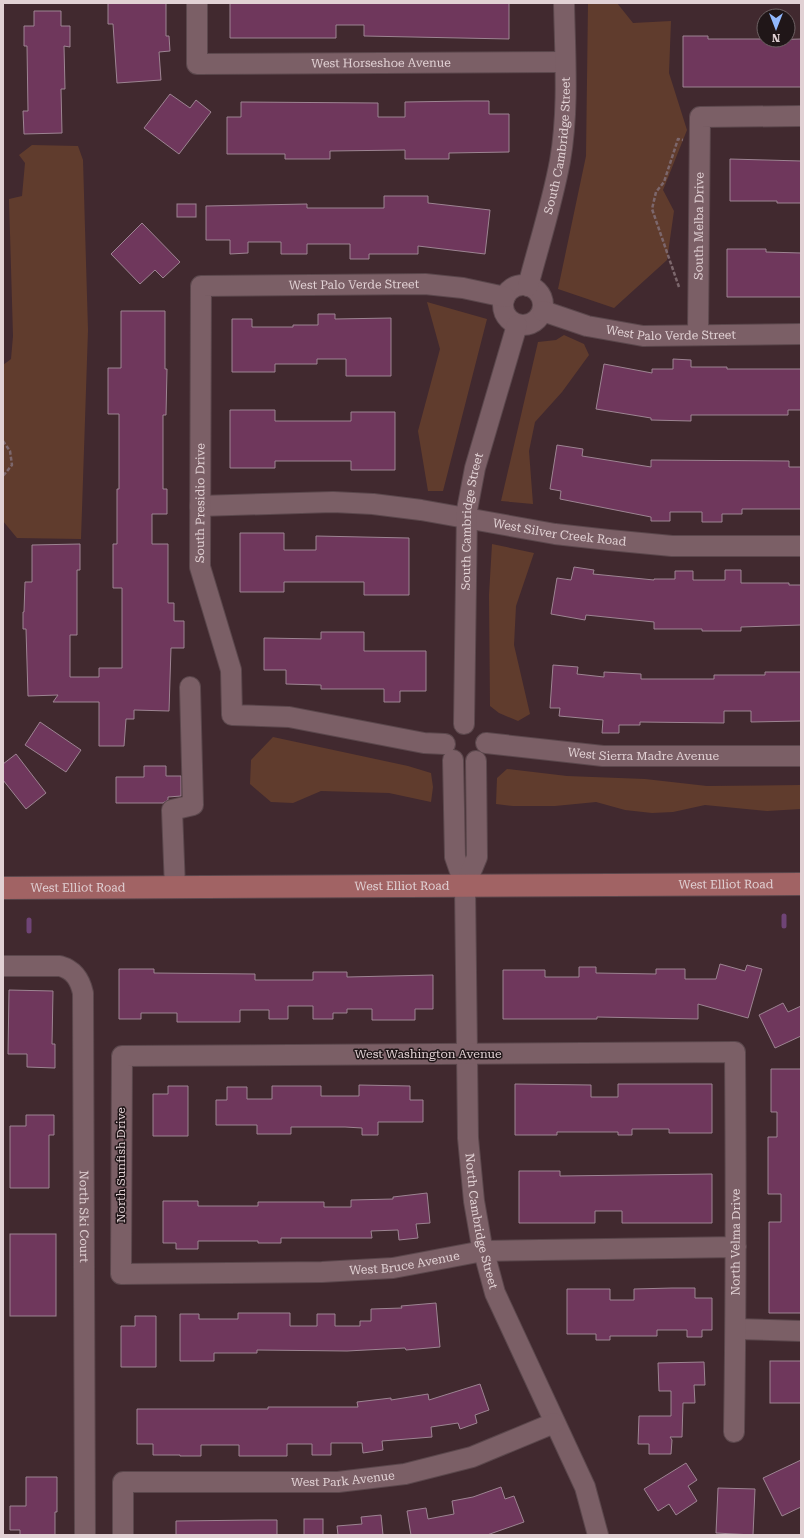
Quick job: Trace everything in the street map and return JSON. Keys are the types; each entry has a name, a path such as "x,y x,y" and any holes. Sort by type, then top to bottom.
{"main road":[{"name":"West Elliot Road","path":"3,888 801,884"}],"street":[{"name":"West Horseshoe Avenue","path":"197,3 197,64 565,62"},
{"name":"South Cambridge Street","path":"528,286 549,209 560,161 565,115 564,3"},
{"name":"South Melba Drive","path":"698,335 700,117 801,116"},
{"name":"West Palo Verde Street","path":"201,286 425,284 463,288 505,297"},
{"name":"South Presidio Drive","path":"201,286 200,567 231,670 232,715 289,717 424,743 449,752"},
{"path":"528,286 539,293 544,304 543,311 540,317 530,324 518,324 506,317 504,310 505,297 515,287 528,286"},
{"name":"West Palo Verde Street","path":"543,311 587,326 643,336 801,334"},
{"name":"South Cambridge Street","path":"464,724 467,518 475,468 518,324"},
{"name":"West Silver Creek Road","path":"200,506 333,502 367,504 421,510 555,534 672,546 801,546"},
{"path":"175,888 172,810 193,805 190,687"},
{"path":"449,752 465,764 476,761 484,753 486,743 481,732 471,725 458,725 449,732 449,752 455,857 465,886"},
{"name":"West Sierra Madre Avenue","path":"486,743 603,756 801,756"},
{"path":"465,886 477,857 476,761"},
{"name":"North Cambridge Street","path":"465,886 468,1138 474,1201 483,1251 494,1293 585,1487 598,1535"},
{"name":"North Ski Court","path":"3,966 60,966 68,969 76,975 81,984 83,993 85,1535"},
{"name":"West Washington Avenue","path":"122,1056 735,1052"},
{"name":"North Velma Drive","path":"734,1432 736,1329 735,1052"},
{"name":"North Sunfish Drive","path":"121,1274 122,1056"},
{"name":"West Bruce Avenue","path":"121,1274 322,1272 393,1268 483,1251 736,1247"},
{"path":"736,1329 801,1331"},
{"name":"West Park Avenue","path":"123,1535 123,1482 338,1482 405,1474 472,1457 554,1423"}],"path":[{"path":"680,292 652,209 656,192 664,182 678,139 700,139"},
{"path":"3,441 10,451 12,465 3,476"}],"shaded area":[{"path":"588,3 617,3 633,23 671,21 669,73 687,130 663,190 674,211 667,260 614,308 558,289 586,156"},
{"path":"32,145 78,146 83,160 88,330 81,539 17,538 3,521 3,365 11,359 13,336 9,199 22,196 25,163 19,155"},
{"path":"427,302 487,319 443,491 428,491 418,431 440,349"},
{"path":"564,335 584,344 589,355 562,392 535,422 529,451 533,504 501,501 538,342 556,340"},
{"path":"492,544 534,553 516,606 514,645 530,714 518,721 499,713 490,706 489,595"},
{"path":"273,737 408,766 431,773 433,787 431,802 389,793 321,791 293,803 271,802 250,784 251,760"},
{"path":"507,769 567,776 645,779 707,786 801,785 801,809 767,811 705,805 673,812 652,813 625,810 596,802 555,806 513,806 496,804 497,778"}],"building":[{"path":"108,3 166,3 166,36 169,36 170,51 159,52 161,80 117,83 113,24 108,24"},
{"path":"230,3 509,3 509,39 364,36 364,25 336,25 336,38 230,38"},
{"path":"34,11 61,11 61,26 70,26 70,47 64,46 65,89 61,89 62,133 24,134 23,111 28,111 27,46 24,46 24,26 34,26"},
{"path":"683,36 708,36 708,39 756,39 756,48 796,48 796,39 801,39 801,87 683,87"},
{"path":"170,94 190,108 196,100 211,112 179,154 144,128"},
{"path":"489,101 489,114 509,114 509,152 449,153 449,159 405,159 405,150 330,151 330,159 285,159 285,154 227,154 227,117 241,117 241,102 378,103 378,117 405,117 405,102"},
{"path":"730,159 801,161 801,203 777,203 777,201 730,201"},
{"path":"384,196 428,196 428,203 490,210 485,254 418,246 418,254 369,254 369,259 350,259 350,244 307,244 307,254 281,254 281,242 248,242 248,253 230,254 230,240 206,240 206,206 307,204 307,208 384,208"},
{"path":"177,204 196,204 196,217 177,217"},
{"path":"142,223 180,262 163,278 155,270 140,284 111,254"},
{"path":"727,249 766,249 766,252 801,253 801,297 727,297"},
{"path":"121,311 165,311 165,369 167,369 166,415 163,415 163,489 167,489 167,514 152,514 152,544 168,544 168,603 174,603 174,621 184,621 184,648 171,648 169,711 134,710 134,719 126,719 124,746 99,746 99,702 53,702 58,695 28,696 26,629 23,629 23,612 25,582 32,582 32,545 80,544 80,570 77,570 77,635 70,635 70,677 99,677 99,668 122,668 122,588 113,588 113,544 117,544 117,489 119,489 119,414 108,414 108,368 121,368"},
{"path":"318,314 335,314 335,319 391,318 391,376 346,376 346,359 317,359 317,364 275,364 275,372 232,372 232,319 252,319 252,327 293,327 293,325 318,325"},
{"path":"673,359 691,360 691,367 727,367 727,369 801,369 801,410 788,410 788,415 691,415 691,421 651,420 651,418 596,409 604,364 652,373 652,369 673,369"},
{"path":"230,410 275,410 275,421 351,421 351,412 395,412 395,470 351,470 351,461 275,461 275,468 230,468"},
{"path":"557,445 583,449 582,456 651,467 651,460 789,461 789,467 801,467 801,509 742,509 742,514 722,514 722,522 702,522 702,512 670,512 670,521 651,521 651,517 560,499 561,491 550,489"},
{"path":"240,533 284,533 284,550 316,550 316,536 409,538 409,595 364,595 364,582 284,582 284,592 240,592"},
{"path":"574,567 594,570 593,574 654,580 675,579 675,571 693,571 693,580 725,580 725,570 741,570 741,583 789,583 789,585 801,585 801,625 741,627 741,631 654,629 654,622 586,615 585,620 551,614 557,578 571,580"},
{"path":"321,632 364,632 364,651 426,651 426,691 400,691 400,702 384,702 384,689 321,689 321,685 286,684 286,670 264,670 264,638 321,639"},
{"path":"553,665 578,667 577,674 604,677 604,672 641,674 641,679 714,679 714,675 765,675 765,672 801,672 801,721 751,722 751,711 724,711 724,723 640,722 640,725 619,725 619,733 602,733 603,720 559,716 560,708 550,708"},
{"path":"40,722 81,750 66,772 25,745"},
{"path":"16,754 46,793 26,809 3,780 3,764"},
{"path":"144,766 166,766 166,776 181,776 181,796 168,797 168,800 163,803 116,803 116,777 144,777"},
{"path":"720,964 745,971 747,965 762,969 748,1018 698,1004 698,1019 597,1017 597,1019 503,1019 503,970 545,970 545,977 579,977 579,967 596,967 596,973 656,974 656,969 685,969 685,979 716,979"},
{"path":"119,969 154,969 154,973 255,974 255,980 313,980 313,972 347,972 347,977 433,975 433,1009 415,1009 415,1020 372,1020 372,1009 347,1009 347,1013 333,1013 333,1019 313,1019 313,1006 288,1006 288,1019 269,1019 269,1010 240,1010 240,1022 177,1022 177,1013 141,1013 141,1019 119,1019"},
{"path":"9,990 53,991 52,1044 55,1044 55,1068 27,1067 27,1054 8,1054"},
{"path":"783,1003 788,1012 801,1006 801,1036 775,1048 759,1015"},
{"path":"771,1069 801,1069 801,1313 769,1313 769,1222 781,1222 781,1194 768,1194 768,1137 777,1137 777,1112 771,1112"},
{"path":"515,1084 591,1085 591,1097 618,1097 618,1084 712,1084 712,1133 669,1133 669,1129 632,1129 632,1135 618,1135 618,1132 557,1132 557,1135 515,1135"},
{"path":"359,1085 410,1086 410,1100 423,1100 423,1122 378,1122 378,1135 362,1135 362,1128 345,1127 291,1127 291,1134 257,1134 257,1125 216,1125 216,1100 227,1100 227,1087 247,1087 247,1099 272,1099 272,1086 321,1086 321,1096 359,1096"},
{"path":"168,1086 188,1086 188,1136 153,1136 153,1094 168,1094"},
{"path":"26,1115 54,1115 54,1135 49,1135 49,1188 10,1188 10,1126 26,1126"},
{"path":"519,1171 560,1171 560,1176 712,1174 712,1223 622,1223 622,1211 595,1211 595,1223 519,1223"},
{"path":"427,1193 430,1223 416,1224 418,1238 399,1240 398,1230 371,1231 372,1238 281,1238 281,1243 258,1243 258,1241 198,1241 198,1249 176,1249 176,1243 163,1243 163,1201 198,1201 198,1206 258,1206 258,1202 324,1202 324,1207 351,1207 351,1200 393,1199 393,1197"},
{"path":"10,1234 56,1234 56,1316 10,1316"},
{"path":"695,1288 695,1298 712,1298 712,1330 702,1330 702,1337 687,1337 687,1330 657,1330 657,1336 610,1336 610,1340 596,1340 596,1334 567,1334 567,1289 610,1289 610,1300 634,1300 634,1289"},
{"path":"436,1303 440,1347 406,1350 405,1348 347,1351 257,1350 257,1353 214,1353 214,1361 180,1361 180,1314 199,1314 199,1319 238,1319 238,1313 290,1313 290,1326 317,1326 317,1314 335,1314 335,1326 360,1326 360,1321 371,1321 371,1309 402,1308 401,1306"},
{"path":"135,1316 156,1316 156,1367 121,1367 121,1326 135,1326"},
{"path":"770,1361 801,1361 801,1403 770,1403"},
{"path":"704,1362 705,1385 694,1385 695,1403 683,1403 682,1437 670,1437 672,1440 671,1454 649,1454 649,1444 638,1444 639,1416 671,1416 671,1391 659,1391 658,1363"},
{"path":"480,1384 489,1410 475,1415 477,1423 460,1429 458,1423 431,1427 432,1437 382,1441 383,1450 363,1453 362,1443 331,1443 331,1455 312,1455 312,1444 287,1444 287,1456 239,1456 239,1445 201,1445 201,1456 180,1456 153,1455 153,1444 137,1444 137,1409 358,1407 357,1402 391,1398 391,1400 428,1394 429,1400"},
{"path":"801,1460 801,1507 782,1516 763,1478"},
{"path":"686,1463 697,1480 688,1486 697,1501 676,1515 669,1504 658,1511 644,1489"},
{"path":"26,1477 57,1477 57,1512 55,1512 55,1535 20,1535 20,1530 10,1530 10,1506 26,1506"},
{"path":"501,1487 505,1499 514,1496 524,1522 487,1535 411,1535 407,1511 426,1508 428,1519 454,1514 452,1501 473,1497"},
{"path":"718,1488 755,1489 753,1535 716,1533"},
{"path":"381,1515 383,1535 338,1535 337,1526 362,1524 361,1517"},
{"path":"304,1519 323,1519 323,1535 304,1535"},
{"path":"277,1520 277,1535 176,1535 176,1521"}],"waterway":[{"path":"784,916 784,926"},
{"path":"29,920 29,931"}]}
